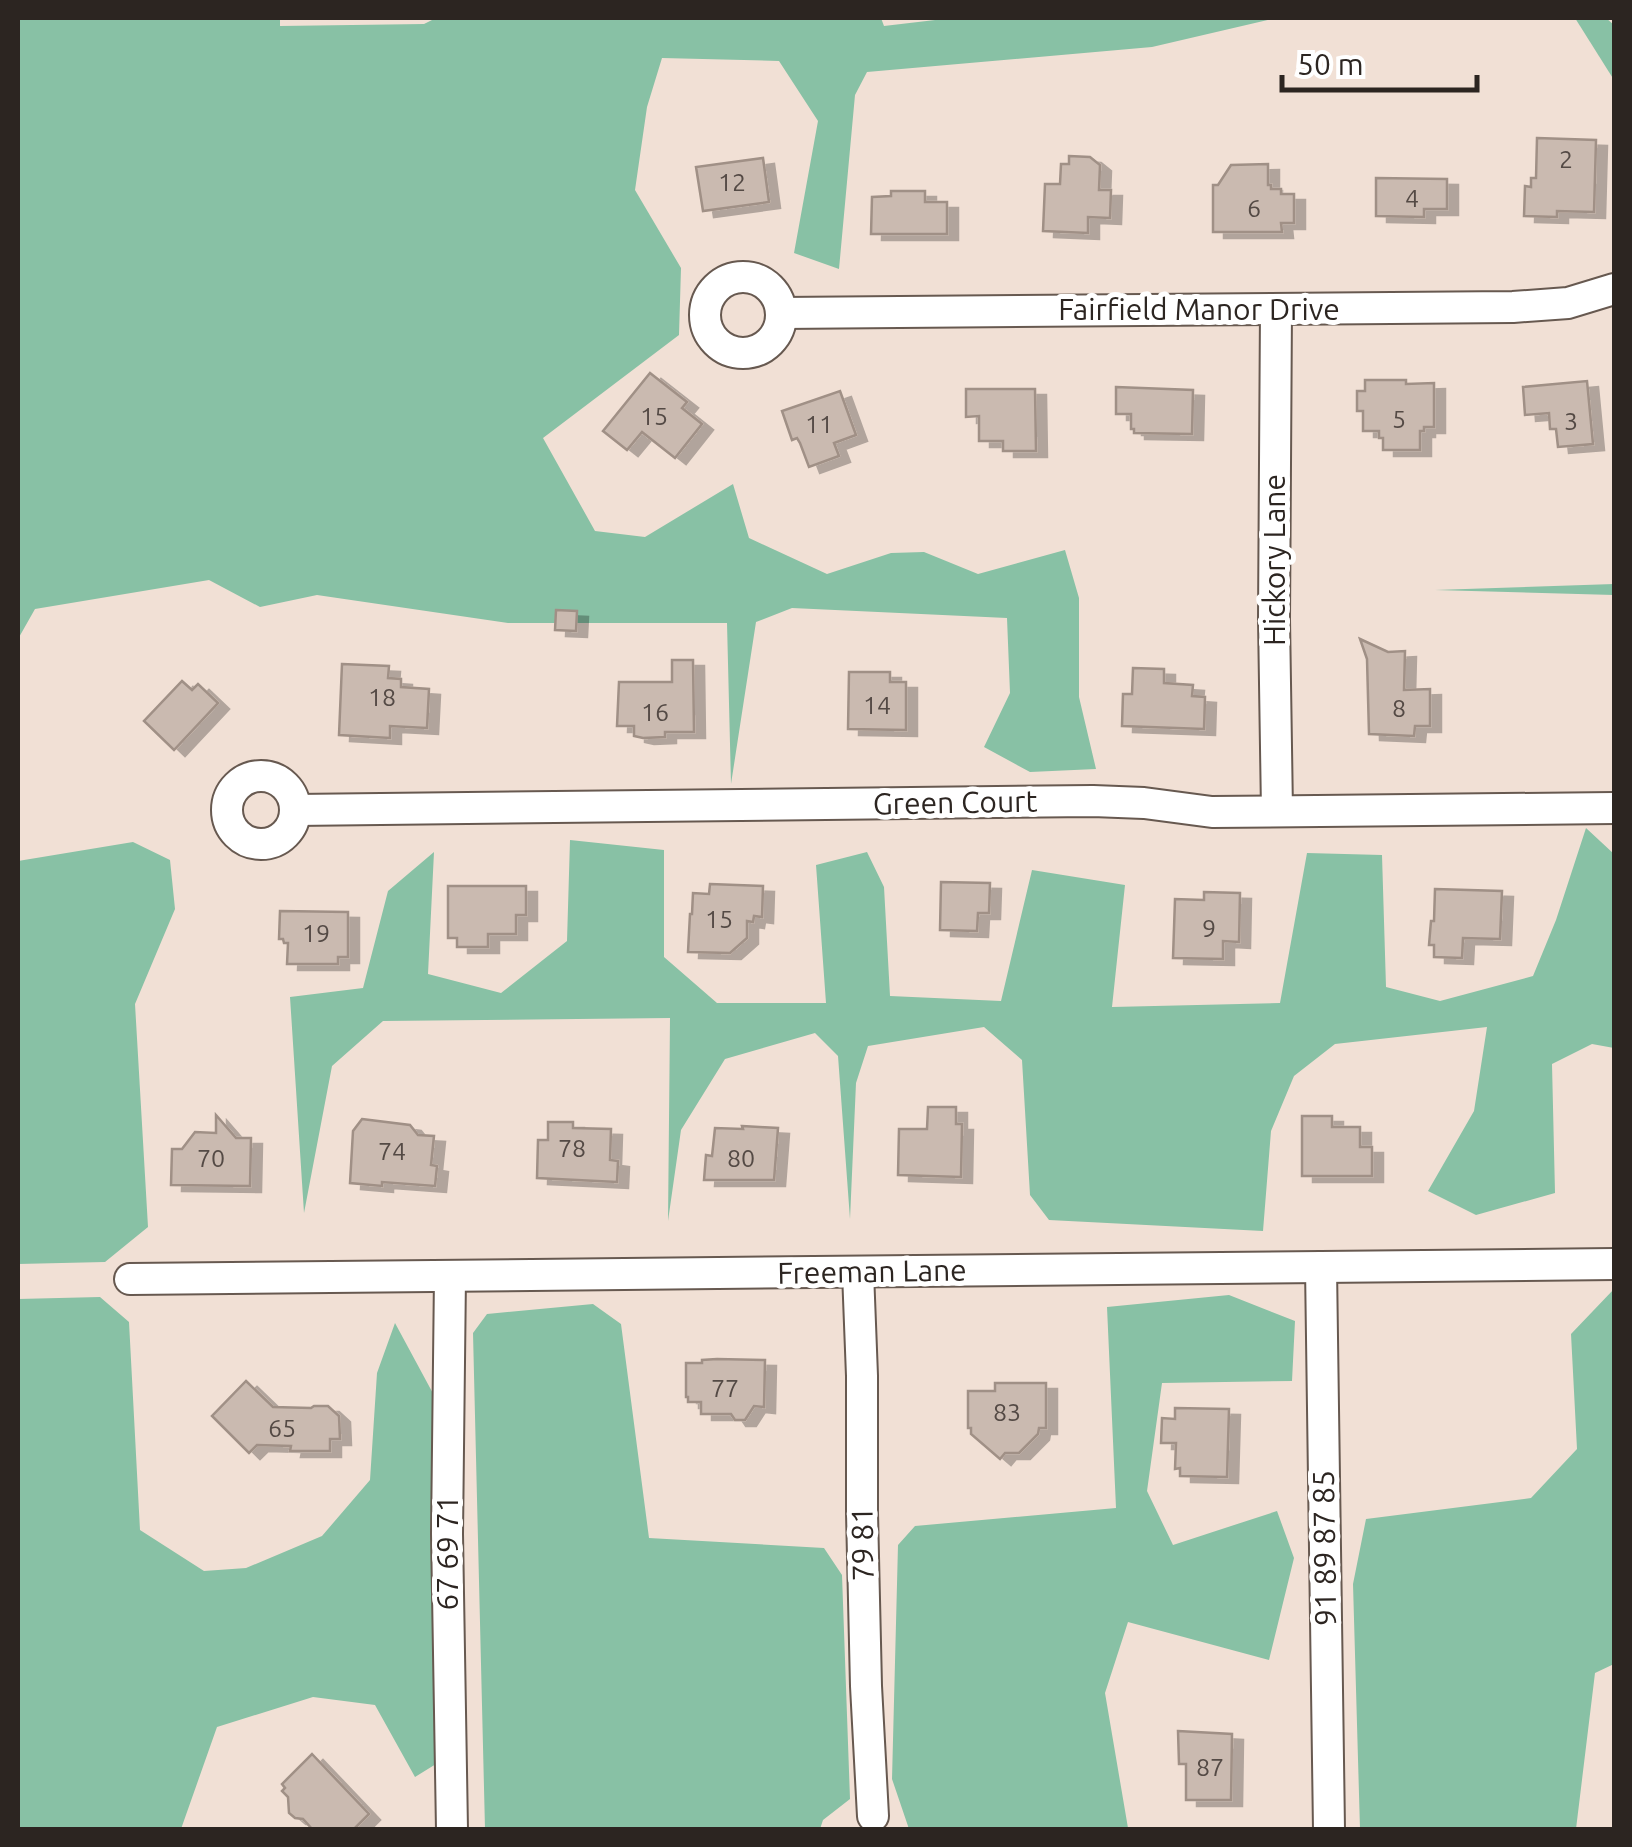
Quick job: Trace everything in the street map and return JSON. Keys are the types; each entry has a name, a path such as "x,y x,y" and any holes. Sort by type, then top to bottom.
{"street":[{"name":"Fairfield Manor Drive","path":"781,313 1514,306 1568,303 1614,290"},
{"name":"Hickory Lane","path":"1276,309 1277,810"},
{"name":"Green Court","path":"295,810 1093,801 1212,812 1614,808"},
{"name":"Freeman Lane","path":"130,1279 1614,1264"},
{"name":"91 89 87 85","path":"1321,1267 1329,1830"},
{"name":"79 81","path":"858,1272 862,1532 873,1816"},
{"name":"67 69 71","path":"450,1276 447,1534 452,1830"}],"green space":[{"path":"18,18 280,18 280,26 424,24 436,18 881,18 884,26 952,18 1276,18 1152,47 867,72 855,95 839,269 794,253 818,121 779,61 662,58 647,107 635,190 681,268 679,335 543,438 595,531 645,537 733,484 749,538 827,574 891,553 924,552 978,574 1065,550 1079,598 1079,697 1096,769 1030,772 984,747 1010,693 1007,618 792,608 756,622 731,784 727,623 508,623 317,595 260,607 209,580 35,609 18,639"},
{"path":"1575,18 1606,18 1614,25 1614,80"},
{"path":"1614,584 1614,595 1435,590"},
{"path":"1586,828 1614,854 1614,1048 1592,1044 1552,1064 1555,1193 1476,1215 1428,1191 1474,1111 1487,1027 1335,1044 1294,1076 1271,1131 1263,1231 1049,1220 1030,1195 1022,1060 984,1027 868,1046 856,1083 850,1219 838,1056 815,1033 725,1059 681,1130 668,1221 670,1018 383,1021 332,1066 304,1213 290,997 363,988 388,891 434,852 428,974 501,993 567,941 570,840 664,850 664,957 717,1003 826,1003 816,865 867,852 884,887 890,996 1001,1001 1032,870 1125,885 1112,1007 1280,1003 1307,853 1382,855 1386,987 1440,1001 1533,976"},
{"path":"133,842 170,860 175,909 135,1004 148,1227 105,1262 18,1264 18,861"},
{"path":"1614,1289 1614,1664 1595,1673 1576,1829 1360,1829 1353,1584 1366,1519 1531,1498 1577,1449 1571,1334"},
{"path":"1229,1295 1295,1321 1292,1381 1162,1383 1147,1491 1173,1545 1277,1511 1294,1558 1269,1660 1128,1622 1105,1693 1130,1829 909,1829 892,1779 898,1545 915,1526 1116,1508 1107,1307"},
{"path":"100,1297 129,1322 140,1530 204,1571 246,1568 322,1536 370,1480 377,1373 395,1323 436,1399 436,1764 415,1777 375,1705 313,1697 217,1727 181,1829 18,1829 18,1299"},
{"path":"593,1304 621,1324 649,1538 824,1548 842,1575 850,1799 823,1820 820,1829 485,1829 473,1333 487,1314"}],"building":[{"path":"1537,138 1596,140 1594,212 1557,211 1557,217 1524,216 1525,186 1531,187 1531,178 1536,178"},
{"path":"1069,156 1090,157 1100,165 1099,190 1111,190 1110,218 1088,217 1088,233 1043,231 1045,184 1060,184 1061,164 1069,164"},
{"path":"763,158 769,202 703,211 696,167"},
{"path":"1268,164 1271,189 1294,194 1294,223 1281,223 1282,232 1213,232 1213,185 1218,185 1231,165"},
{"path":"1376,178 1447,179 1447,209 1424,209 1424,217 1376,216"},
{"path":"891,191 925,191 925,202 947,202 947,234 871,234 872,197 891,196"},
{"path":"650,373 687,402 682,408 702,424 675,458 642,432 627,450 603,431"},
{"path":"1365,380 1434,383 1434,427 1420,431 1420,450 1383,450 1379,431 1363,431 1357,391 1365,391"},
{"path":"1587,381 1593,444 1558,447 1556,429 1550,429 1549,413 1525,415 1523,387"},
{"path":"1116,387 1193,390 1192,434 1134,433 1131,414 1116,414"},
{"path":"966,389 1035,389 1036,451 1003,451 1003,441 979,441 979,416 966,417"},
{"path":"840,391 856,435 834,443 839,456 809,467 797,438 792,440 782,411"},
{"path":"556,610 577,611 576,631 555,630"},
{"path":"1360,639 1388,652 1405,651 1404,690 1430,689 1430,726 1415,726 1414,736 1369,734 1367,659"},
{"path":"672,660 693,660 694,732 665,732 665,737 643,738 634,736 634,726 617,726 619,682 672,682"},
{"path":"342,664 389,666 388,678 401,679 401,687 429,689 427,728 390,726 390,738 339,735"},
{"path":"1133,668 1164,669 1164,683 1193,685 1192,696 1205,697 1204,729 1122,726 1123,694 1132,694"},
{"path":"849,672 890,672 890,682 906,682 906,730 848,729"},
{"path":"182,681 192,690 198,684 218,703 174,750 144,721"},
{"path":"941,882 990,883 989,913 978,913 977,931 940,930"},
{"path":"710,884 763,886 762,917 754,916 753,922 747,921 747,938 730,953 688,952 693,893 709,894"},
{"path":"448,886 526,886 526,915 516,915 516,934 488,934 488,947 457,947 457,938 448,938"},
{"path":"1435,889 1502,891 1500,939 1463,938 1462,958 1434,957 1434,945 1429,945"},
{"path":"1204,892 1240,893 1239,942 1223,941 1223,959 1173,958 1175,899 1204,900"},
{"path":"280,911 348,912 348,957 338,957 338,964 287,964 288,943 279,939"},
{"path":"928,1107 956,1107 956,1124 962,1124 961,1177 898,1175 899,1129 927,1129"},
{"path":"216,1115 236,1138 251,1138 250,1186 171,1185 172,1149 182,1149 195,1132 216,1133"},
{"path":"1302,1116 1332,1116 1332,1127 1360,1127 1360,1147 1372,1147 1372,1176 1302,1176"},
{"path":"362,1119 410,1125 418,1135 434,1136 431,1165 437,1166 435,1186 350,1183 353,1131"},
{"path":"548,1122 573,1122 573,1128 611,1129 610,1160 618,1161 617,1182 537,1178 538,1140 548,1140"},
{"path":"742,1126 778,1128 774,1180 704,1180 706,1155 712,1156 715,1128 743,1129"},
{"path":"765,1360 764,1407 754,1406 745,1420 735,1420 731,1414 701,1414 701,1402 688,1402 686,1363"},
{"path":"246,1381 273,1407 328,1406 339,1416 340,1439 330,1439 330,1451 290,1451 291,1446 257,1445 249,1453 212,1416"},
{"path":"995,1383 1046,1383 1046,1428 1039,1428 1019,1453 1005,1453 1000,1459 968,1428 968,1391 995,1391"},
{"path":"1175,1408 1229,1409 1227,1477 1180,1476 1180,1468 1175,1469 1176,1443 1161,1443 1162,1418 1175,1419"},
{"path":"1178,1731 1232,1734 1231,1800 1186,1800 1186,1764 1179,1764"},
{"path":"312,1754 369,1814 353,1830 313,1830 303,1819 289,1813 282,1784"}]}
